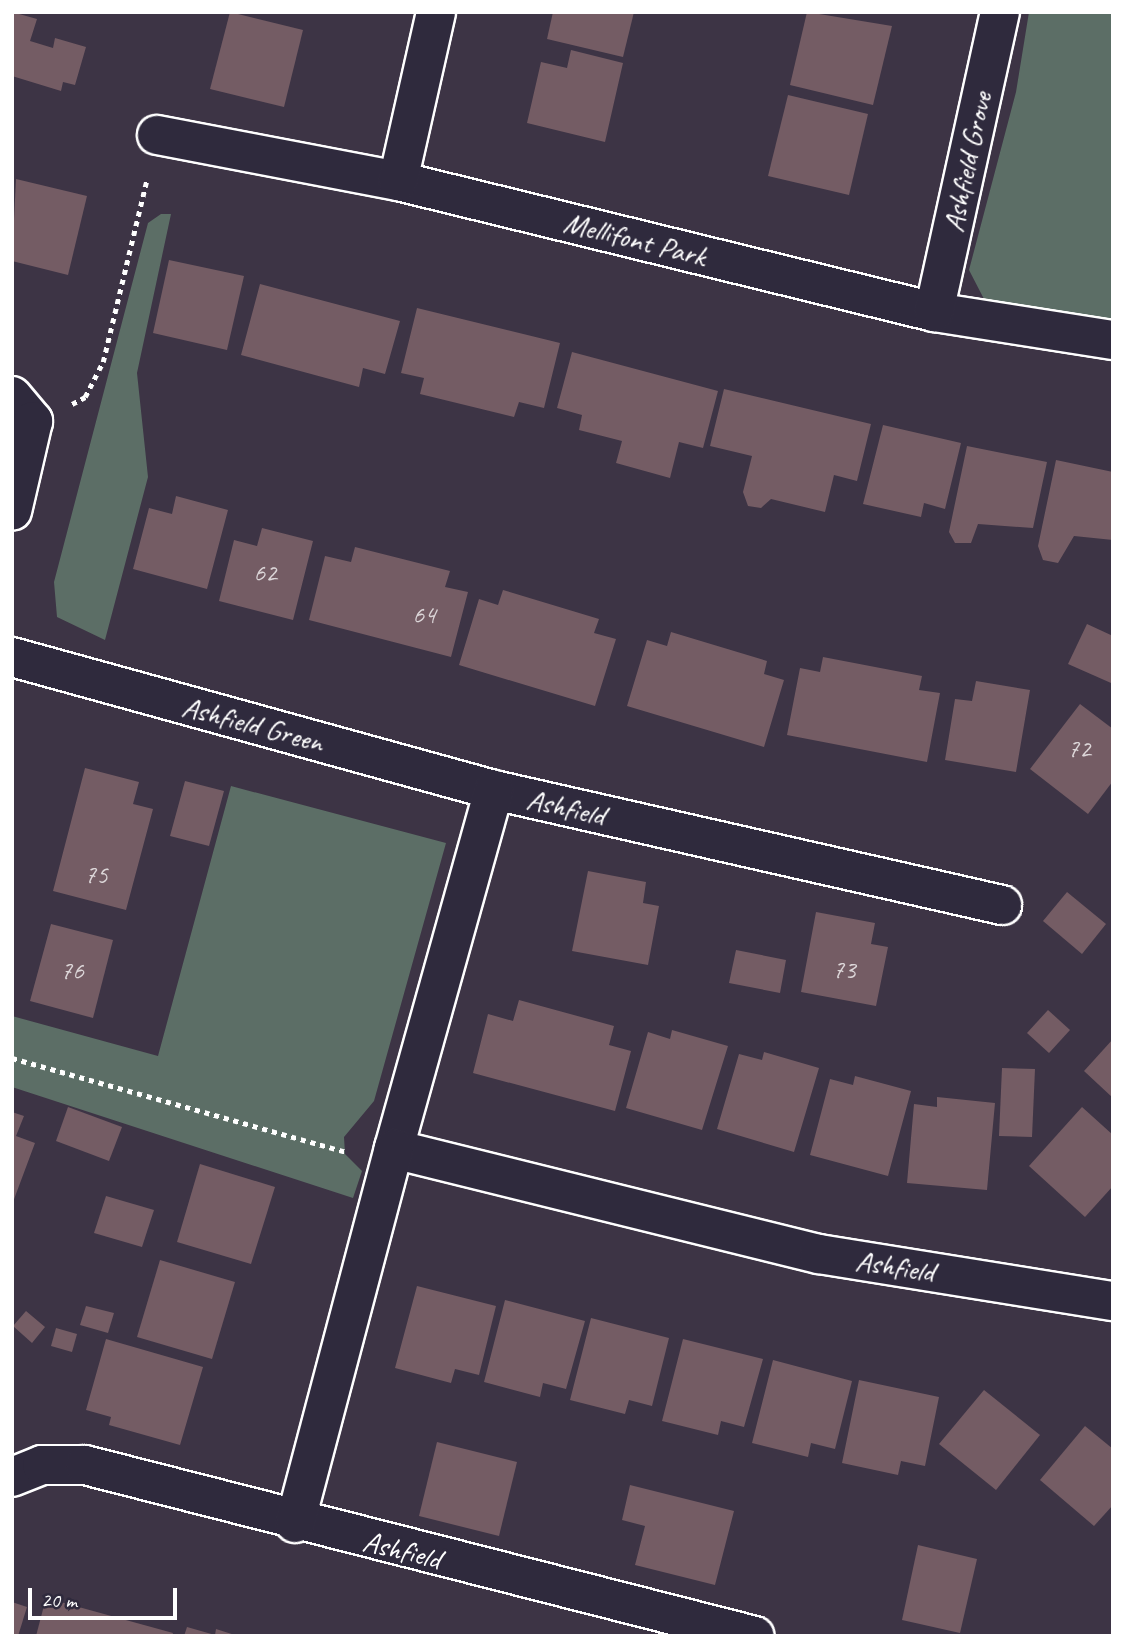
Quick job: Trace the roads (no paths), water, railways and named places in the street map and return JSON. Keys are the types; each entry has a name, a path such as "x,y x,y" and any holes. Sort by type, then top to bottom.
{"street":[{"path":"398,181 436,12"},
{"name":"Ashfield Grove","path":"934,312 1000,12"},
{"name":"Mellifont Park","path":"157,135 398,181 934,312 1113,341"},
{"path":"12,511 22,409"},
{"name":"Ashfield Green","path":"12,657 494,790"},
{"name":"Ashfield","path":"295,1523 392,1157 494,790 1002,905"},
{"name":"Ashfield","path":"392,1157 819,1254 1113,1301"},
{"name":"Ashfield","path":"12,1477 42,1465 85,1465 295,1523 755,1636"}]}
